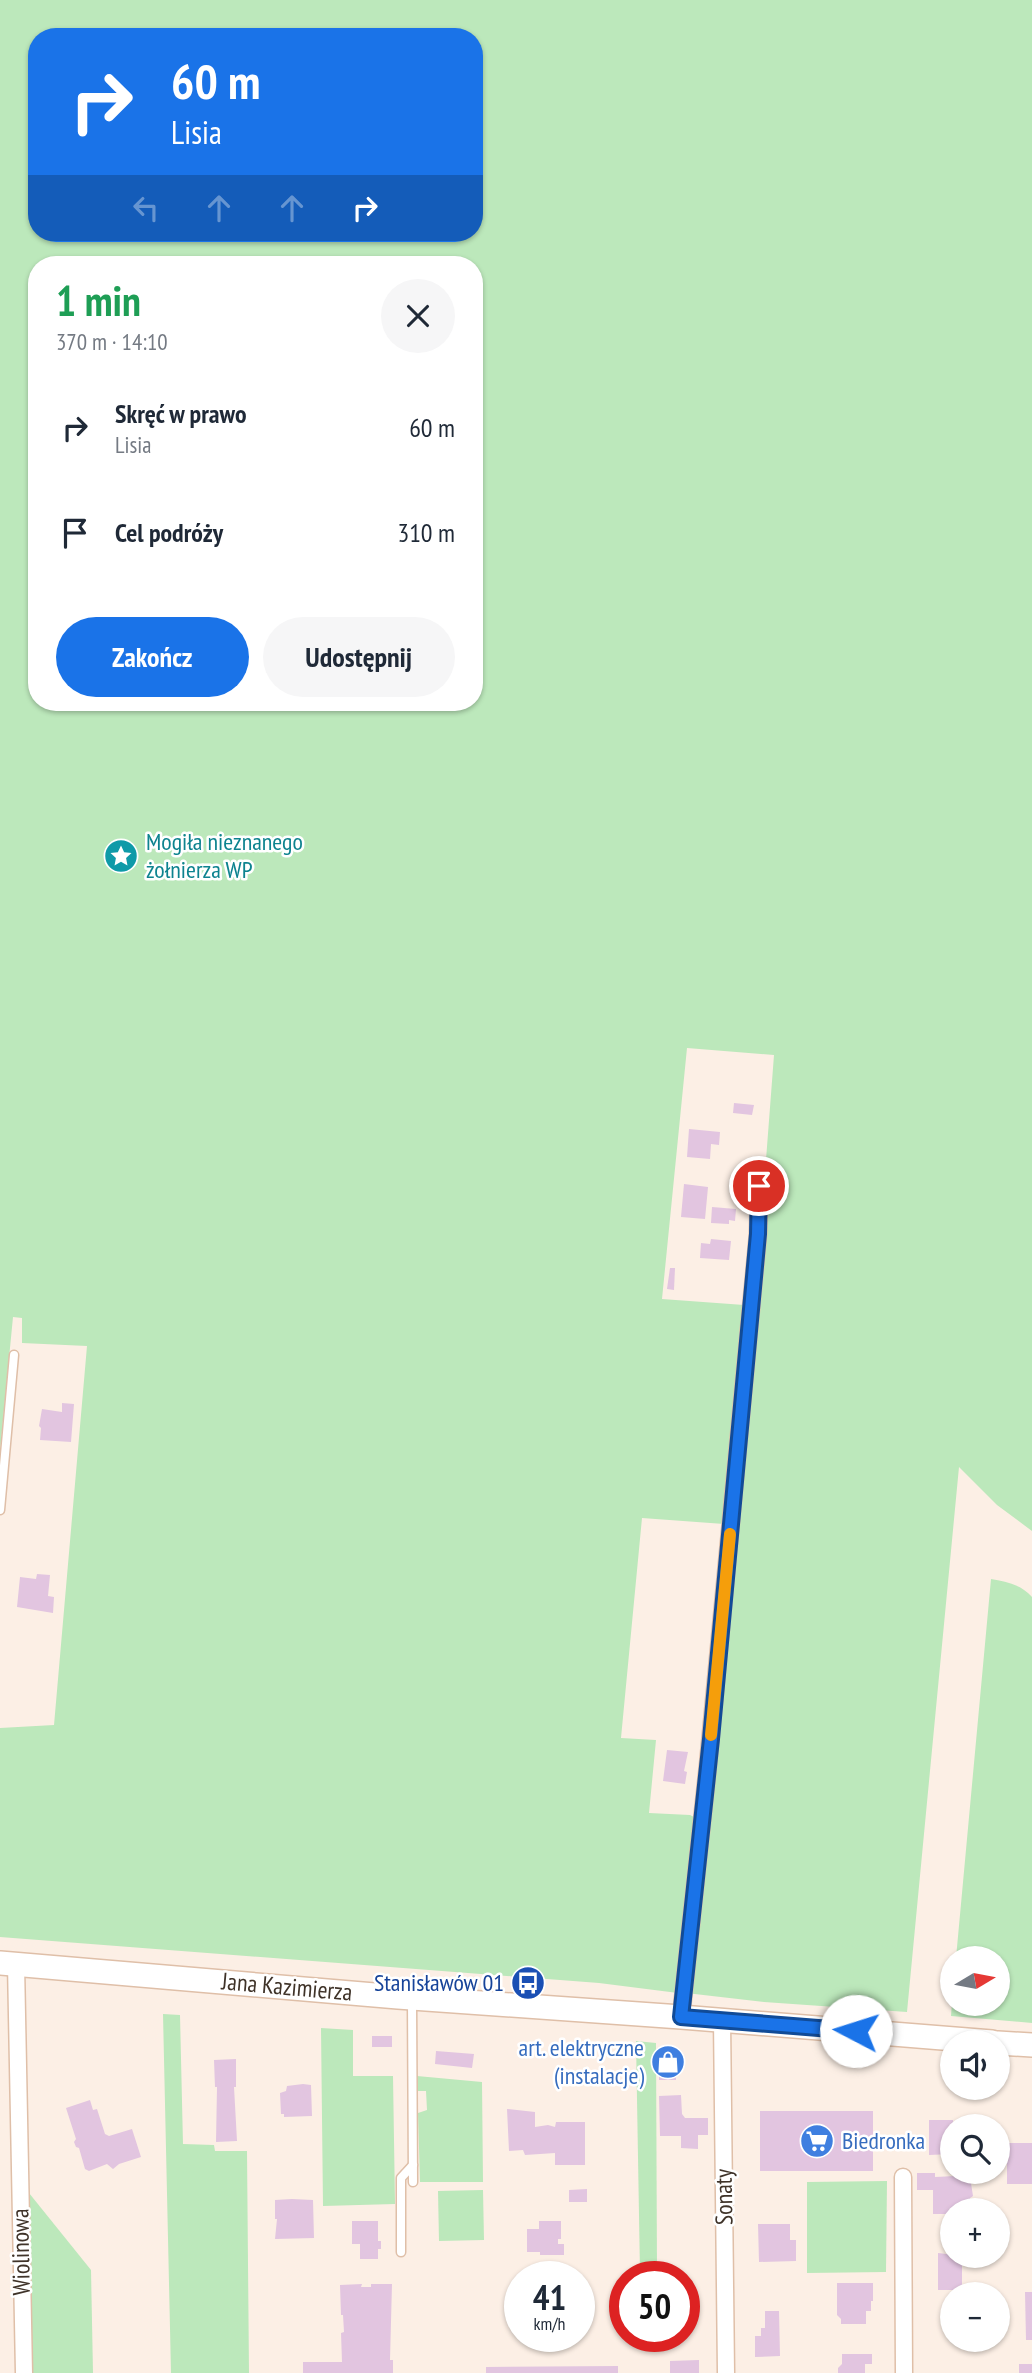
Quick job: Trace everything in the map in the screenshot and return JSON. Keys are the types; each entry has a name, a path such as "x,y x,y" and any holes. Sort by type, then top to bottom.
{"main road":[{"name":"Jana Kazimierza","path":"8,1963 412,1998 940,2038"},
{"path":"1010,2044 1032,2045"}],"street":[{"path":"681,2017 710,1752 758,1234 759,1186"},
{"name":"Wiolinowa","path":"8,1963 24,2373"},
{"name":"Sonaty","path":"722,2020 726,2373"},
{"path":"903,2177 904,2373"}],"lane":[{"path":"0,1510 14,1355"},
{"path":"412,1998 413,2182"},
{"path":"401,2252 400,2186 402,2174 413,2165"}],"green space":[{"path":"0,0 1032,0 1032,1531 997,1505 959,1467 907,2012 764,2002 686,1993 760,1308 763,1199 774,1055 687,1048 662,1299 744,1305 724,1524 642,1518 621,1738 656,1740 649,1813 690,1815 696,1818 678,1993 599,1983 0,1937 0,1728 54,1725 87,1346 22,1343 22,1318 13,1317 0,1451"},
{"path":"991,1579 1018,1586 1032,1597 1032,2023 951,2016 1010,2016 1010,1946 957,1946"},
{"path":"163,2014 180,2015 183,2144 214,2145 215,2151 247,2151 249,2373 171,2373"},
{"path":"321,2028 353,2030 353,2076 393,2076 395,2204 323,2206"},
{"path":"636,2041 656,2043 657,2261 640,2261"},
{"path":"417,2076 482,2082 483,2182 420,2182 418,2113 427,2110 426,2091 418,2091"},
{"path":"887,2181 886,2272 807,2273 807,2182"},
{"path":"483,2190 484,2240 439,2241 438,2191"},
{"path":"29,2193 91,2270 93,2373 31,2373"}],"building":[{"path":"734,1103 754,1105 752,1115 733,1113"},
{"path":"689,1129 720,1132 719,1145 711,1144 710,1159 687,1157"},
{"path":"684,1184 708,1187 705,1219 681,1217"},
{"path":"712,1207 736,1209 735,1221 729,1220 729,1224 711,1223"},
{"path":"711,1239 731,1241 729,1260 700,1258 701,1243 710,1244"},
{"path":"670,1268 675,1268 674,1290 667,1289"},
{"path":"62,1403 74,1404 71,1442 40,1440 42,1409 62,1412"},
{"path":"37,1574 50,1575 48,1596 54,1597 53,1613 17,1607 20,1577 36,1579"},
{"path":"667,1750 688,1752 684,1771 687,1772 685,1784 663,1781"},
{"path":"372,2036 392,2036 392,2047 372,2047"},
{"path":"436,2051 474,2054 472,2068 435,2064"},
{"path":"676,2051 676,2080 659,2080 659,2052"},
{"path":"236,2059 234,2087 237,2141 216,2142 217,2087 214,2060"},
{"path":"311,2085 312,2116 284,2117 284,2114 281,2114 280,2093 286,2091 287,2086"},
{"path":"681,2095 682,2114 685,2118 708,2118 708,2135 698,2135 698,2149 681,2148 681,2136 660,2136 659,2096"},
{"path":"90,2100 93,2110 97,2109 105,2134 109,2136 132,2129 141,2157 119,2164 113,2169 107,2164 89,2171 85,2169 79,2148 74,2142 76,2139 66,2108"},
{"path":"507,2109 535,2112 535,2127 555,2127 556,2122 585,2122 585,2165 555,2165 555,2153 525,2155 523,2150 509,2151"},
{"name":"Biedronka","path":"760,2111 873,2111 873,2171 760,2171"},
{"path":"929,2120 940,2120 940,2155 929,2155"},
{"path":"1010,2143 1032,2143 1032,2184 1010,2184"},
{"path":"917,2173 935,2173 935,2177 940,2177 940,2184 971,2184 973,2196 940,2198 940,2214 933,2214 933,2190 917,2190"},
{"path":"587,2189 587,2202 569,2202 569,2190"},
{"path":"275,2200 313,2200 314,2238 275,2239"},
{"path":"352,2221 378,2221 378,2241 381,2241 381,2249 378,2249 378,2259 360,2259 360,2244 352,2244"},
{"path":"539,2221 561,2221 561,2239 558,2239 558,2244 564,2244 564,2255 527,2252 527,2229 539,2229"},
{"path":"758,2224 790,2224 790,2240 796,2240 796,2261 759,2262"},
{"path":"938,2253 940,2268 962,2268 962,2282 940,2282 938,2290"},
{"path":"837,2283 873,2283 873,2301 871,2311 866,2311 866,2324 841,2324 837,2315"},
{"path":"362,2284 361,2287 392,2284 390,2360 393,2360 393,2373 303,2373 303,2362 342,2362 341,2333 344,2332 340,2285"},
{"path":"1025,2292 1032,2292 1032,2340 1026,2340"},
{"path":"765,2311 779,2311 780,2356 755,2357 755,2336 761,2336 761,2328 765,2328"},
{"path":"842,2354 872,2354 872,2364 865,2364 865,2373 838,2373"},
{"path":"699,2360 699,2373 670,2373 670,2361"},
{"path":"1019,2364 1032,2364 1032,2373 1019,2373"},
{"path":"618,2366 618,2373 486,2373 486,2367"}],"slow traffic":[{"path":"711,1735 730,1534"}],"place":[{"name":"Mogiła nieznanego żołnierza WP","path":"121,856"},
{"name":"Stanisławów 01","path":"528,1983"},
{"name":"art. elektryczne (instalacje)","path":"668,2062"},
{"name":"Biedronka","path":"817,2141"}],"route":[{"path":"759,1186 758,1234 711,1739 681,2017 856,2031"}]}
